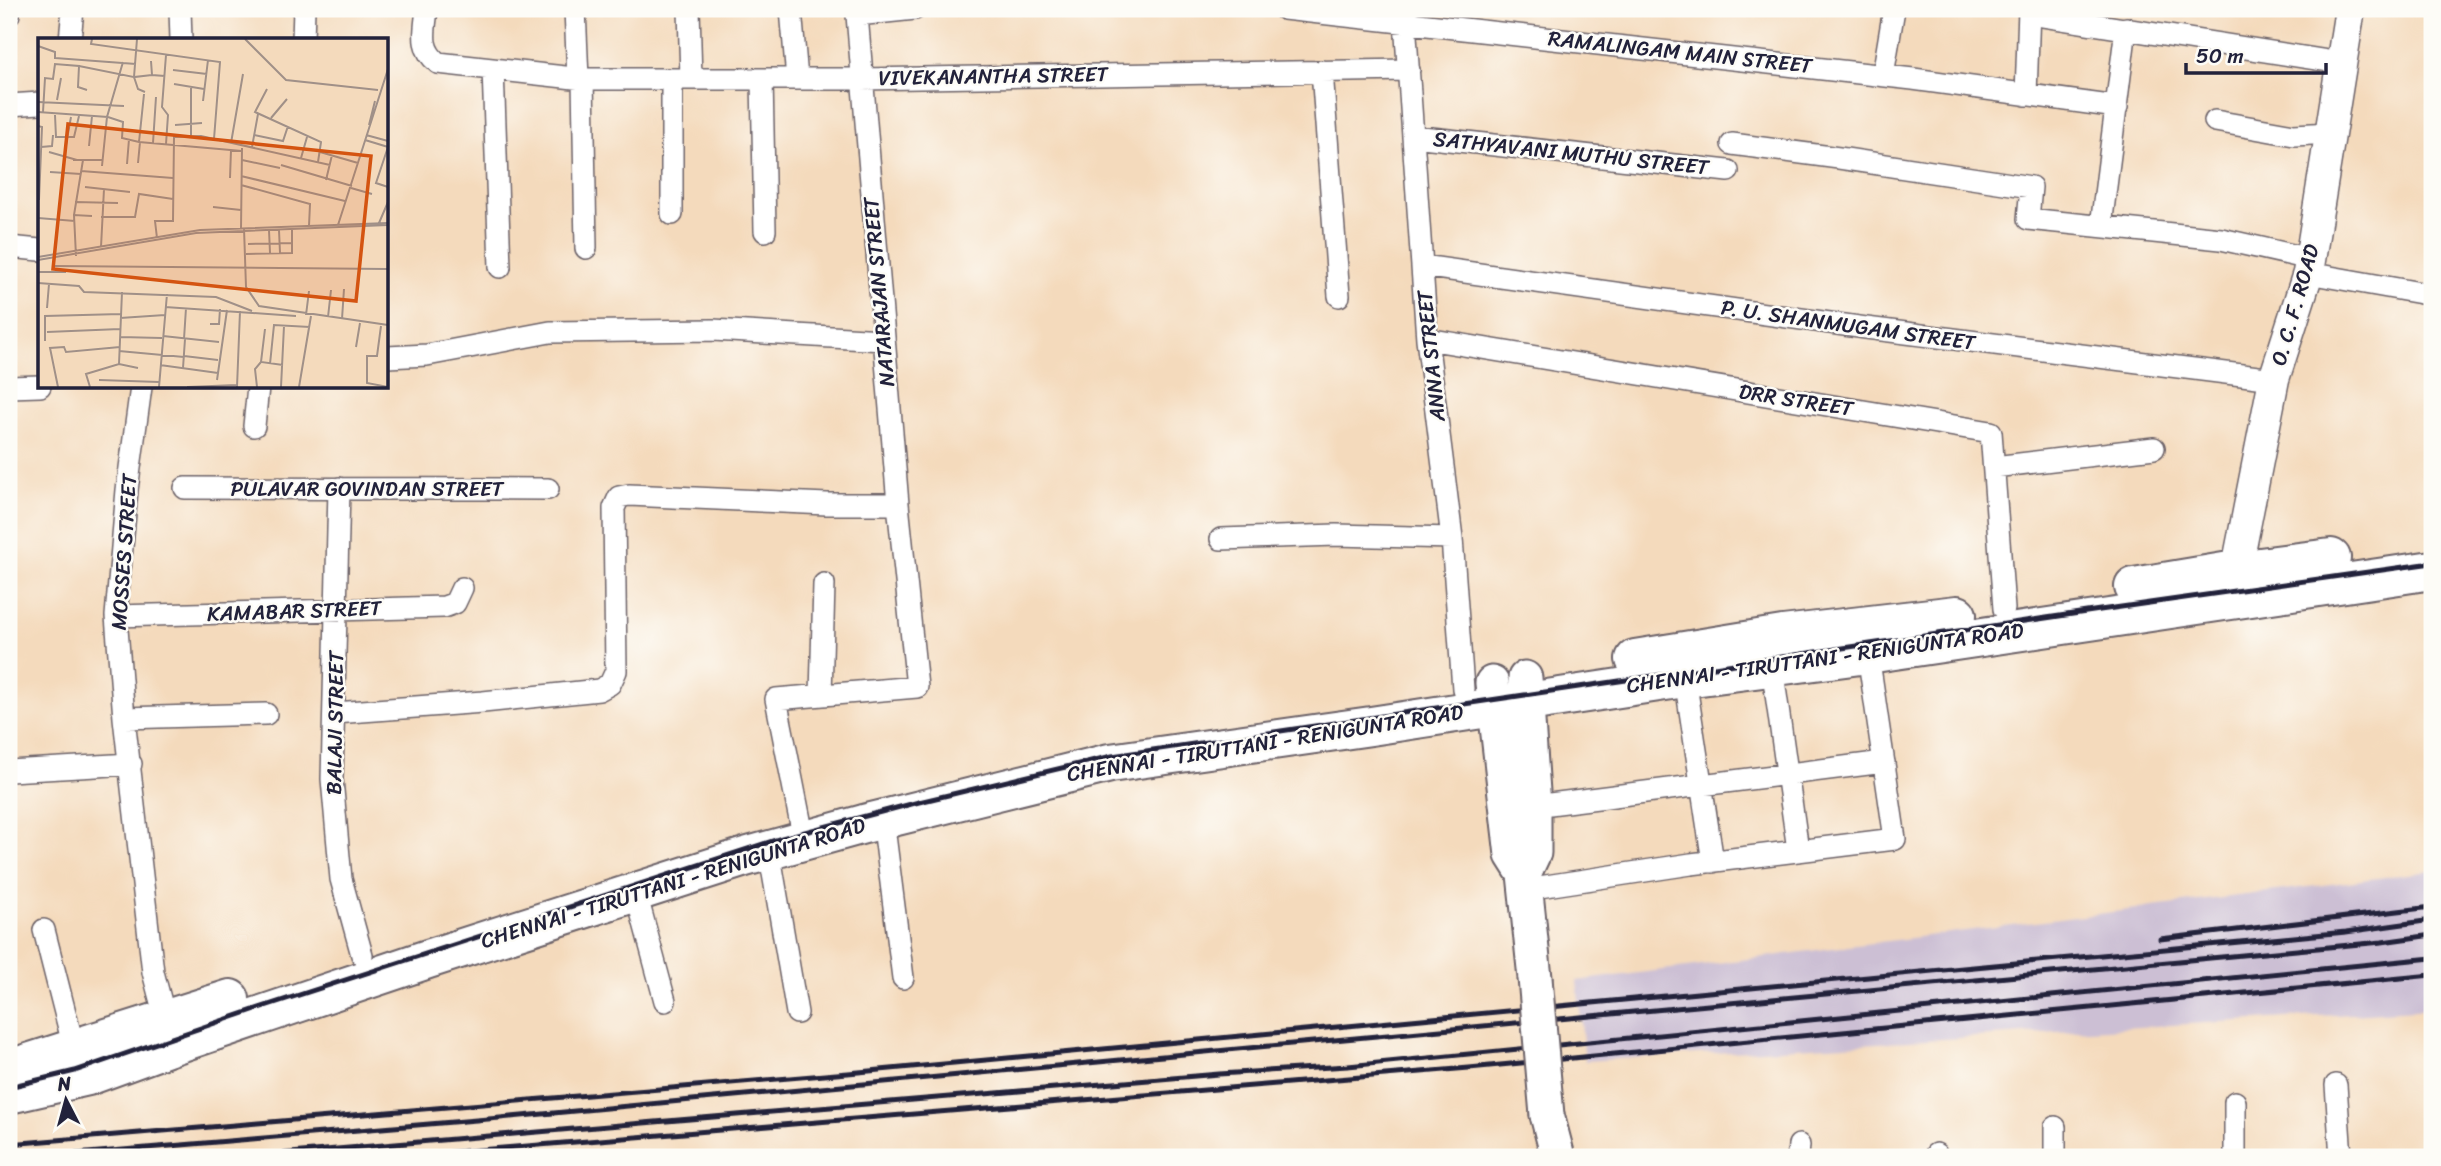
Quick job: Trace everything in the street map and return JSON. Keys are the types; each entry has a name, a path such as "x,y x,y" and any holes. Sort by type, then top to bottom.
{"highway":[{"name":"CHENNAI - TIRUTTANI - RENIGUNTA ROAD","path":"9,1094 88,1076 169,1032 362,956 1141,733 1705,666 1772,666 1868,654 2432,545"},
{"name":"CHENNAI - TIRUTTANI - RENIGUNTA ROAD","path":"1705,666 1783,635 2234,584 2432,570"},
{"name":"CHENNAI - TIRUTTANI - RENIGUNTA ROAD","path":"9,1069 74,1048 169,1032 428,960 636,893 791,835 883,819 1110,763 1371,726 1501,692"}],"main road":[{"path":"1501,692 1534,806 1534,853 1525,882"},
{"path":"1501,692 1512,855 1525,882 1547,1115 1558,1157"}],"street":[{"path":"70,38 73,9"},
{"path":"180,9 181,38"},
{"path":"303,38 304,9"},
{"name":"VIVEKANANTHA STREET","path":"428,9 424,39 428,55 438,63 580,79 861,79 1409,69"},
{"path":"575,9 586,248"},
{"path":"672,214 689,9"},
{"path":"792,9 797,79"},
{"path":"861,79 857,15 915,9"},
{"path":"1284,9 1405,21"},
{"path":"1883,75 1894,9"},
{"name":"O. C. F. ROAD","path":"2234,584 2274,379 2309,266 2350,9"},
{"path":"2117,107 2026,94 2029,11 2341,63"},
{"name":"RAMALINGAM MAIN STREET","path":"1405,21 1481,19 2026,94"},
{"name":"ANNA STREET","path":"1405,21 1427,340 1452,538 1501,692"},
{"path":"2101,226 2126,29"},
{"path":"493,69 500,267"},
{"path":"1322,71 1339,296"},
{"path":"762,79 765,231"},
{"name":"NATARAJAN STREET","path":"821,695 917,687 898,504 861,79"},
{"path":"9,104 38,103"},
{"path":"2215,121 2294,135 2330,133"},
{"name":"SATHYAVANI MUTHU STREET","path":"1413,136 1728,171"},
{"path":"1732,144 2031,187 2028,219 2221,239 2309,266 2432,295"},
{"path":"9,247 38,250"},
{"name":"P. U. SHANMUGAM STREET","path":"1422,266 1866,328 2274,379"},
{"path":"388,357 427,355 550,332 713,330 883,340"},
{"name":"DRR STREET","path":"1427,340 1991,432 2004,609"},
{"path":"9,387 38,386"},
{"name":"MOSSES STREET","path":"141,388 128,482 116,616 124,718 153,972 169,1032"},
{"path":"254,426 258,388"},
{"path":"1994,467 2154,447"},
{"name":"PULAVAR GOVINDAN STREET","path":"185,488 548,489"},
{"name":"BALAJI STREET","path":"339,488 332,779 341,879 362,956"},
{"path":"335,713 599,690 610,684 616,671 614,508 619,497 629,495 827,504 898,504"},
{"path":"1221,539 1336,535 1452,538"},
{"path":"797,1013 791,835 776,699 821,695 824,584"},
{"name":"KAMABAR STREET","path":"116,616 444,607 456,603 462,588"},
{"path":"1525,882 1895,839 1868,654"},
{"path":"1705,666 1700,785 1713,862"},
{"path":"1772,666 1798,850"},
{"path":"124,718 266,714"},
{"path":"1534,806 1884,762"},
{"path":"9,771 131,764"},
{"path":"883,819 903,978"},
{"path":"636,893 665,1001"},
{"path":"44,930 74,1048"},
{"path":"2336,1085 2341,1157"},
{"path":"2235,1102 2235,1157"},
{"path":"2055,1127 2055,1157"}],"shaded area":[{"path":"2432,871 2432,1009 1585,1061 1577,981"}],"railway":[{"path":"9,1087 75,1071 259,1008 782,838 1112,756 2432,563"},
{"path":"2160,939 2432,907"},
{"path":"9,1144 848,1073 2346,932 2432,920"},
{"path":"40,1157 500,1118 2382,942 2432,935"},
{"path":"243,1157 1219,1074 1348,1066 2432,958"},
{"path":"394,1157 1469,1068 2432,975"}]}
